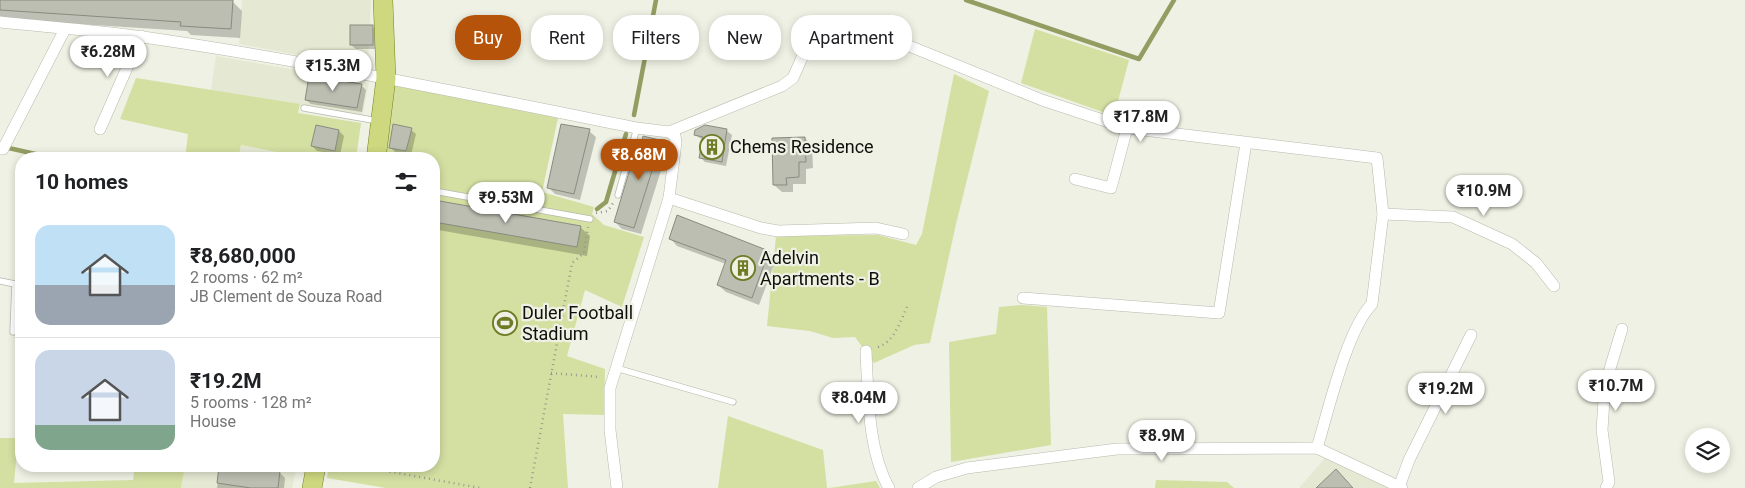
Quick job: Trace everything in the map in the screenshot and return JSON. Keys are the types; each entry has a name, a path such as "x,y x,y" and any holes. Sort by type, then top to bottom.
{"main road":[{"path":"377,152 386,78 383,0"},
{"path":"312,488 315,472"}],"street":[{"path":"0,22 141,36 386,78 637,128 669,132 675,136 676,142 669,198 610,388 610,430 617,488"},
{"path":"0,149 3,149 66,29"},
{"path":"100,129 141,36"},
{"path":"669,132 782,86 793,78 804,53 820,49 897,41 1042,100 1127,128 1377,158 1383,214 1372,304 1365,311 1346,352 1317,448"},
{"path":"1075,179 1111,188 1127,128"},
{"path":"1023,298 1219,313 1246,143"},
{"path":"669,198 761,228 778,231 876,228 903,234"},
{"path":"1383,214 1453,217 1512,244 1536,264 1554,286"},
{"path":"1606,488 1609,482 1602,430 1604,385 1622,329"},
{"path":"918,488 936,478 967,468 1117,449 1317,448 1400,487 1409,460 1471,335"},
{"path":"866,351 868,396 880,472 889,488"}],"lane":[{"path":"304,108 381,122"},
{"path":"618,196 637,128"},
{"path":"440,192 590,219"},
{"path":"0,281 15,284 13,332"},
{"path":"616,368 733,402"}],"path":[{"path":"530,488 572,262 584,253 592,214 608,211 618,196"},
{"path":"866,351 883,346 895,333 907,307"},
{"path":"550,373 605,378 610,388"},
{"path":"393,472 480,488"}],"shaded area":[{"path":"242,0 371,0 368,68 239,44"},
{"path":"216,56 369,83 362,116 211,90"},
{"path":"241,145 276,152 240,152"},
{"path":"1326,457 1390,488 1299,488"},
{"path":"184,472 296,472 292,488 181,488"}],"green space":[{"path":"1035,29 1129,60 1114,116 1021,83"},
{"path":"954,74 989,91 956,224 930,343 914,345 874,363 855,337 833,338 810,331 767,326 776,236 878,235 916,245 922,234"},
{"path":"136,78 300,104 298,113 361,123 357,152 276,152 241,145 240,152 186,152 188,134 120,119"},
{"name":"Duler Football Stadium","path":"394,85 558,118 542,192 594,207 592,214 604,225 644,237 622,307 585,290 567,356 605,369 604,415 563,414 568,488 386,488 327,478 328,472 440,472 440,152 386,152"},
{"path":"1022,305 1047,307 1051,445 951,462 949,342 996,334 999,307"},
{"path":"728,416 823,450 827,488 718,488"},
{"path":"0,438 15,438 14,483 133,480 134,472 184,472 181,488 0,488"},
{"path":"1156,480 1227,482 1234,488 1155,488"},
{"path":"876,481 880,488 829,488"}],"building":[{"path":"0,0 233,0 231,29 180,26 181,22 0,10"},
{"path":"350,25 373,25 373,45 350,45"},
{"path":"309,76 362,84 357,108 305,100"},
{"path":"393,124 412,128 406,151 389,148"},
{"path":"561,124 590,129 574,194 547,188"},
{"path":"316,125 339,130 335,151 311,146"},
{"name":"Chems Residence","path":"705,125 727,129 722,162 699,158 703,137 694,135 695,130"},
{"path":"643,136 668,142 665,160 656,158 634,228 614,222 633,159 638,161"},
{"path":"805,137 806,162 799,162 799,177 786,178 787,185 773,185 772,138"},
{"path":"440,201 581,226 577,247 440,223"},
{"path":"677,215 769,251 752,298 717,285 726,260 669,239"},
{"path":"1336,469 1353,488 1316,488"},
{"path":"218,472 280,472 278,488 251,488 217,483"}],"waterway":[{"path":"634,115 656,0"},
{"path":"966,0 1139,59 1174,0"},
{"path":"597,209 606,202 626,134"},
{"path":"4,147 26,152"}],"place":[{"name":"Chems Residence","path":"712,147"},
{"name":"Adelvin Apartments - B","path":"743,268"},
{"name":"Duler Football Stadium","path":"505,323"}]}
